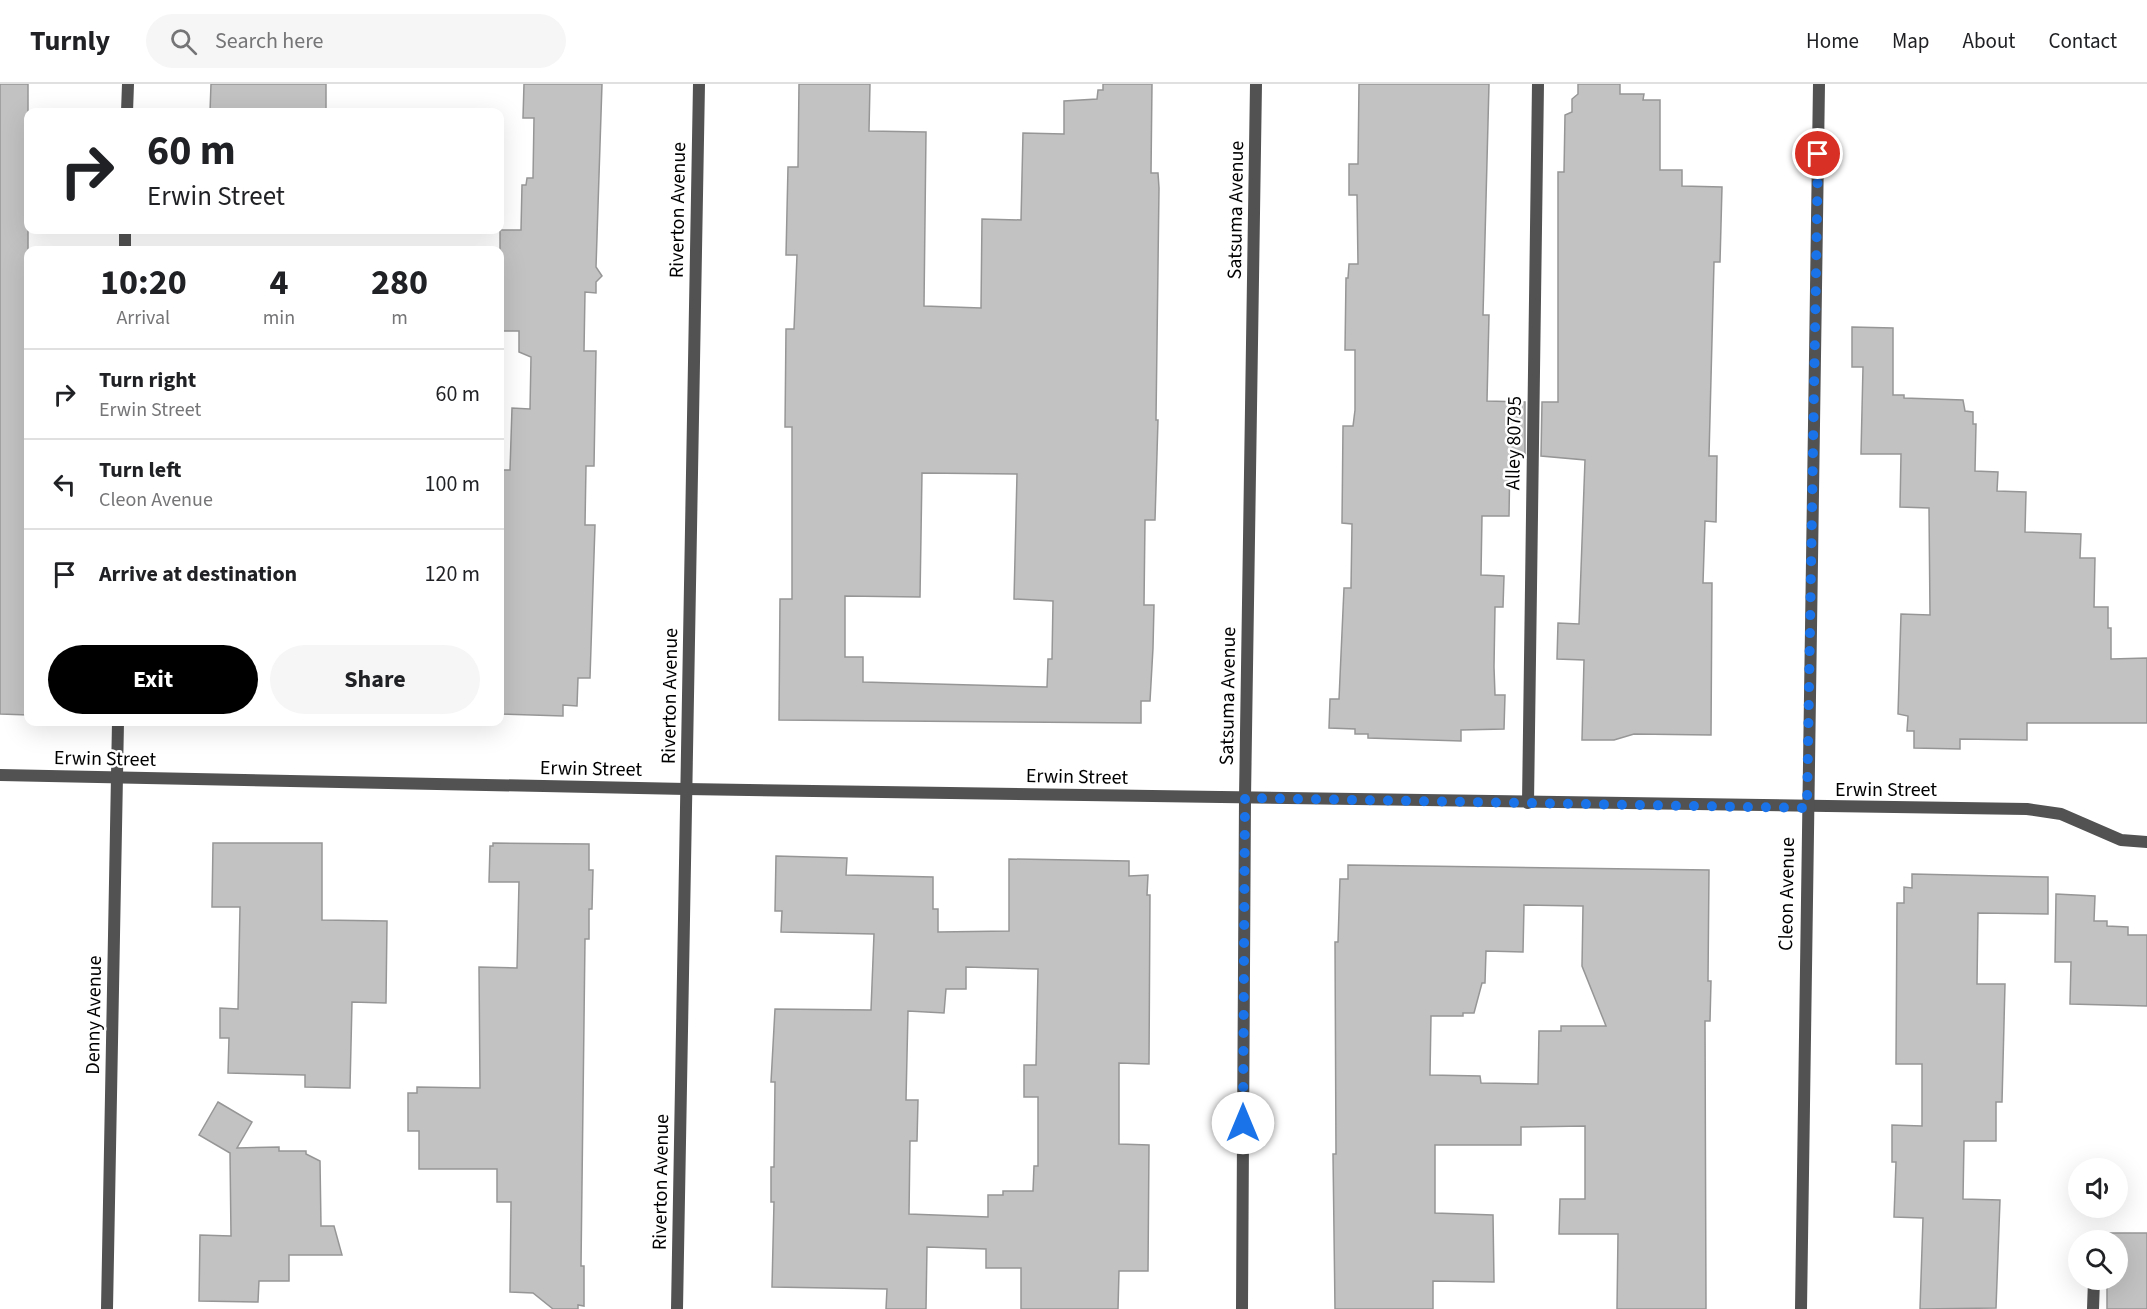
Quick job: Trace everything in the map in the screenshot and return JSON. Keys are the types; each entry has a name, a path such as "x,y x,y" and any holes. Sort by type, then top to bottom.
{"street":[{"path":"127,108 128,84"},
{"name":"Riverton Avenue","path":"677,1309 699,84"},
{"name":"Satsuma Avenue","path":"1242,1309 1245,798 1256,84"},
{"name":"Alley 80795","path":"1528,803 1538,84"},
{"name":"Cleon Avenue","path":"1801,1309 1819,84"},
{"name":"Denny Avenue","path":"108,1309 118,726"},
{"name":"Erwin Street","path":"0,775 1807,808 2027,809 2061,814 2121,840 2147,842"},
{"path":"2093,1309 2094,1290"}],"building":[{"path":"0,84 28,84 28,108 24,108 24,234 28,234 28,246 24,246 24,715 0,714"},
{"path":"211,84 326,84 326,108 210,108"},
{"path":"524,84 602,84 596,267 602,276 596,282 596,293 585,292 584,351 596,351 594,466 586,466 585,525 595,525 590,678 578,678 577,706 563,705 563,716 504,714 504,470 510,470 512,408 530,409 531,357 519,352 519,331 504,331 504,246 500,246 500,234 504,234 504,230 521,230 522,185 526,185 527,178 533,178 534,118 523,118"},
{"path":"799,84 870,84 869,131 926,132 924,306 981,308 982,219 1021,220 1023,133 1064,134 1064,101 1097,99 1098,90 1103,90 1103,84 1152,84 1151,173 1158,173 1159,188 1156,420 1158,420 1155,520 1145,520 1144,605 1154,605 1153,648 1150,701 1141,701 1141,723 779,720 780,599 792,599 792,427 785,427 786,329 794,329 797,255 786,255 788,167 798,167","holes":["922,473 1017,474 1014,599 1053,601 1052,659 1048,659 1047,687 863,682 863,657 845,657 845,596 920,597"]},
{"path":"1359,84 1489,84 1483,315 1489,315 1487,401 1525,402 1525,456 1510,456 1509,516 1482,516 1481,575 1504,576 1503,607 1495,607 1494,667 1495,695 1505,695 1504,729 1461,730 1461,741 1368,738 1368,734 1355,734 1355,729 1329,728 1330,699 1339,699 1344,588 1351,588 1352,524 1342,523 1343,426 1353,426 1355,410 1355,350 1345,350 1346,278 1348,278 1349,264 1358,264 1357,195 1349,195 1349,164 1358,164"},
{"path":"1578,84 1620,84 1620,94 1644,94 1643,100 1660,100 1660,170 1682,170 1682,186 1722,187 1720,262 1714,262 1709,456 1717,456 1716,522 1705,521 1703,583 1712,583 1711,735 1634,734 1614,740 1582,740 1584,660 1557,659 1558,623 1579,624 1585,460 1541,456 1542,402 1558,402 1558,172 1564,172 1565,115 1572,112 1572,99 1578,94"},
{"path":"1852,327 1893,328 1893,395 1904,395 1904,398 1963,400 1965,411 1973,412 1973,424 1976,424 1975,471 1998,472 1997,491 2026,492 2025,532 2081,534 2080,558 2095,558 2094,607 2108,607 2111,659 2147,658 2147,723 2027,723 2027,740 1960,739 1960,749 1914,748 1914,731 1907,731 1908,716 1898,714 1901,614 1930,615 1929,508 1900,507 1901,454 1861,454 1863,367 1852,367"},
{"path":"213,843 322,843 322,920 387,921 386,1003 352,1002 350,1088 305,1087 305,1075 228,1073 229,1038 220,1038 220,1008 238,1009 240,907 212,907"},
{"path":"493,843 589,844 589,870 593,870 589,939 585,939 581,1266 584,1266 584,1306 578,1305 578,1309 553,1309 533,1293 510,1292 511,1202 497,1202 497,1169 419,1169 419,1131 408,1131 408,1093 417,1093 417,1087 480,1088 479,967 517,968 519,882 489,882 490,846 493,846"},
{"path":"776,856 847,858 846,875 933,877 933,909 938,909 938,932 1009,931 1009,859 1129,861 1129,876 1148,875 1147,895 1150,895 1149,1064 1119,1063 1119,1144 1149,1145 1148,1271 1119,1271 1118,1309 1021,1309 1021,1268 986,1268 986,1249 927,1247 926,1309 886,1309 887,1289 772,1287 774,1202 771,1202 771,1167 774,1167 775,1082 771,1082 775,1009 871,1010 874,934 781,932 782,911 775,911","holes":["966,967 1038,969 1036,1065 1024,1065 1024,1097 1038,1097 1038,1166 1034,1166 1033,1191 1003,1191 1003,1195 988,1195 988,1217 909,1214 910,1141 917,1141 918,1100 906,1100 908,1011 944,1013 946,989 966,989"]},
{"path":"1348,865 1709,870 1710,1021 1705,1021 1706,1309 1617,1309 1618,1234 1559,1234 1560,1199 1585,1199 1585,1126 1521,1127 1521,1145 1435,1145 1435,1213 1493,1215 1494,1282 1433,1281 1433,1309 1335,1309 1333,1154 1336,1154 1335,942 1338,942 1340,879 1348,879","holes":["1524,905 1583,906 1582,966 1606,1026 1561,1026 1561,1031 1539,1031 1538,1084 1481,1083 1480,1076 1430,1075 1431,1016 1463,1016 1463,1013 1474,1013 1482,983 1485,983 1486,951 1523,952"]},
{"path":"1912,874 2048,877 2048,914 1978,913 1977,984 2005,984 2002,1102 1996,1102 1996,1141 1964,1141 1963,1199 2000,1200 1996,1308 1920,1309 1923,1218 1894,1217 1896,1162 1892,1162 1892,1125 1922,1126 1922,1064 1896,1064 1897,903 1904,903 1904,887 1912,888"},
{"path":"2056,894 2095,896 2094,921 2107,921 2107,926 2128,927 2128,935 2147,935 2147,1006 2070,1004 2071,962 2055,962"},
{"path":"218,1102 252,1122 237,1148 279,1147 279,1151 306,1151 306,1154 320,1161 321,1226 334,1226 342,1255 289,1255 289,1281 259,1281 258,1302 199,1301 200,1235 231,1236 230,1153 199,1135"},
{"path":"2128,1233 2147,1233 2147,1309 2107,1309 2107,1290 2128,1290"}],"route":[{"path":"1243,1123 1245,798 1807,808 1818,154"}]}
